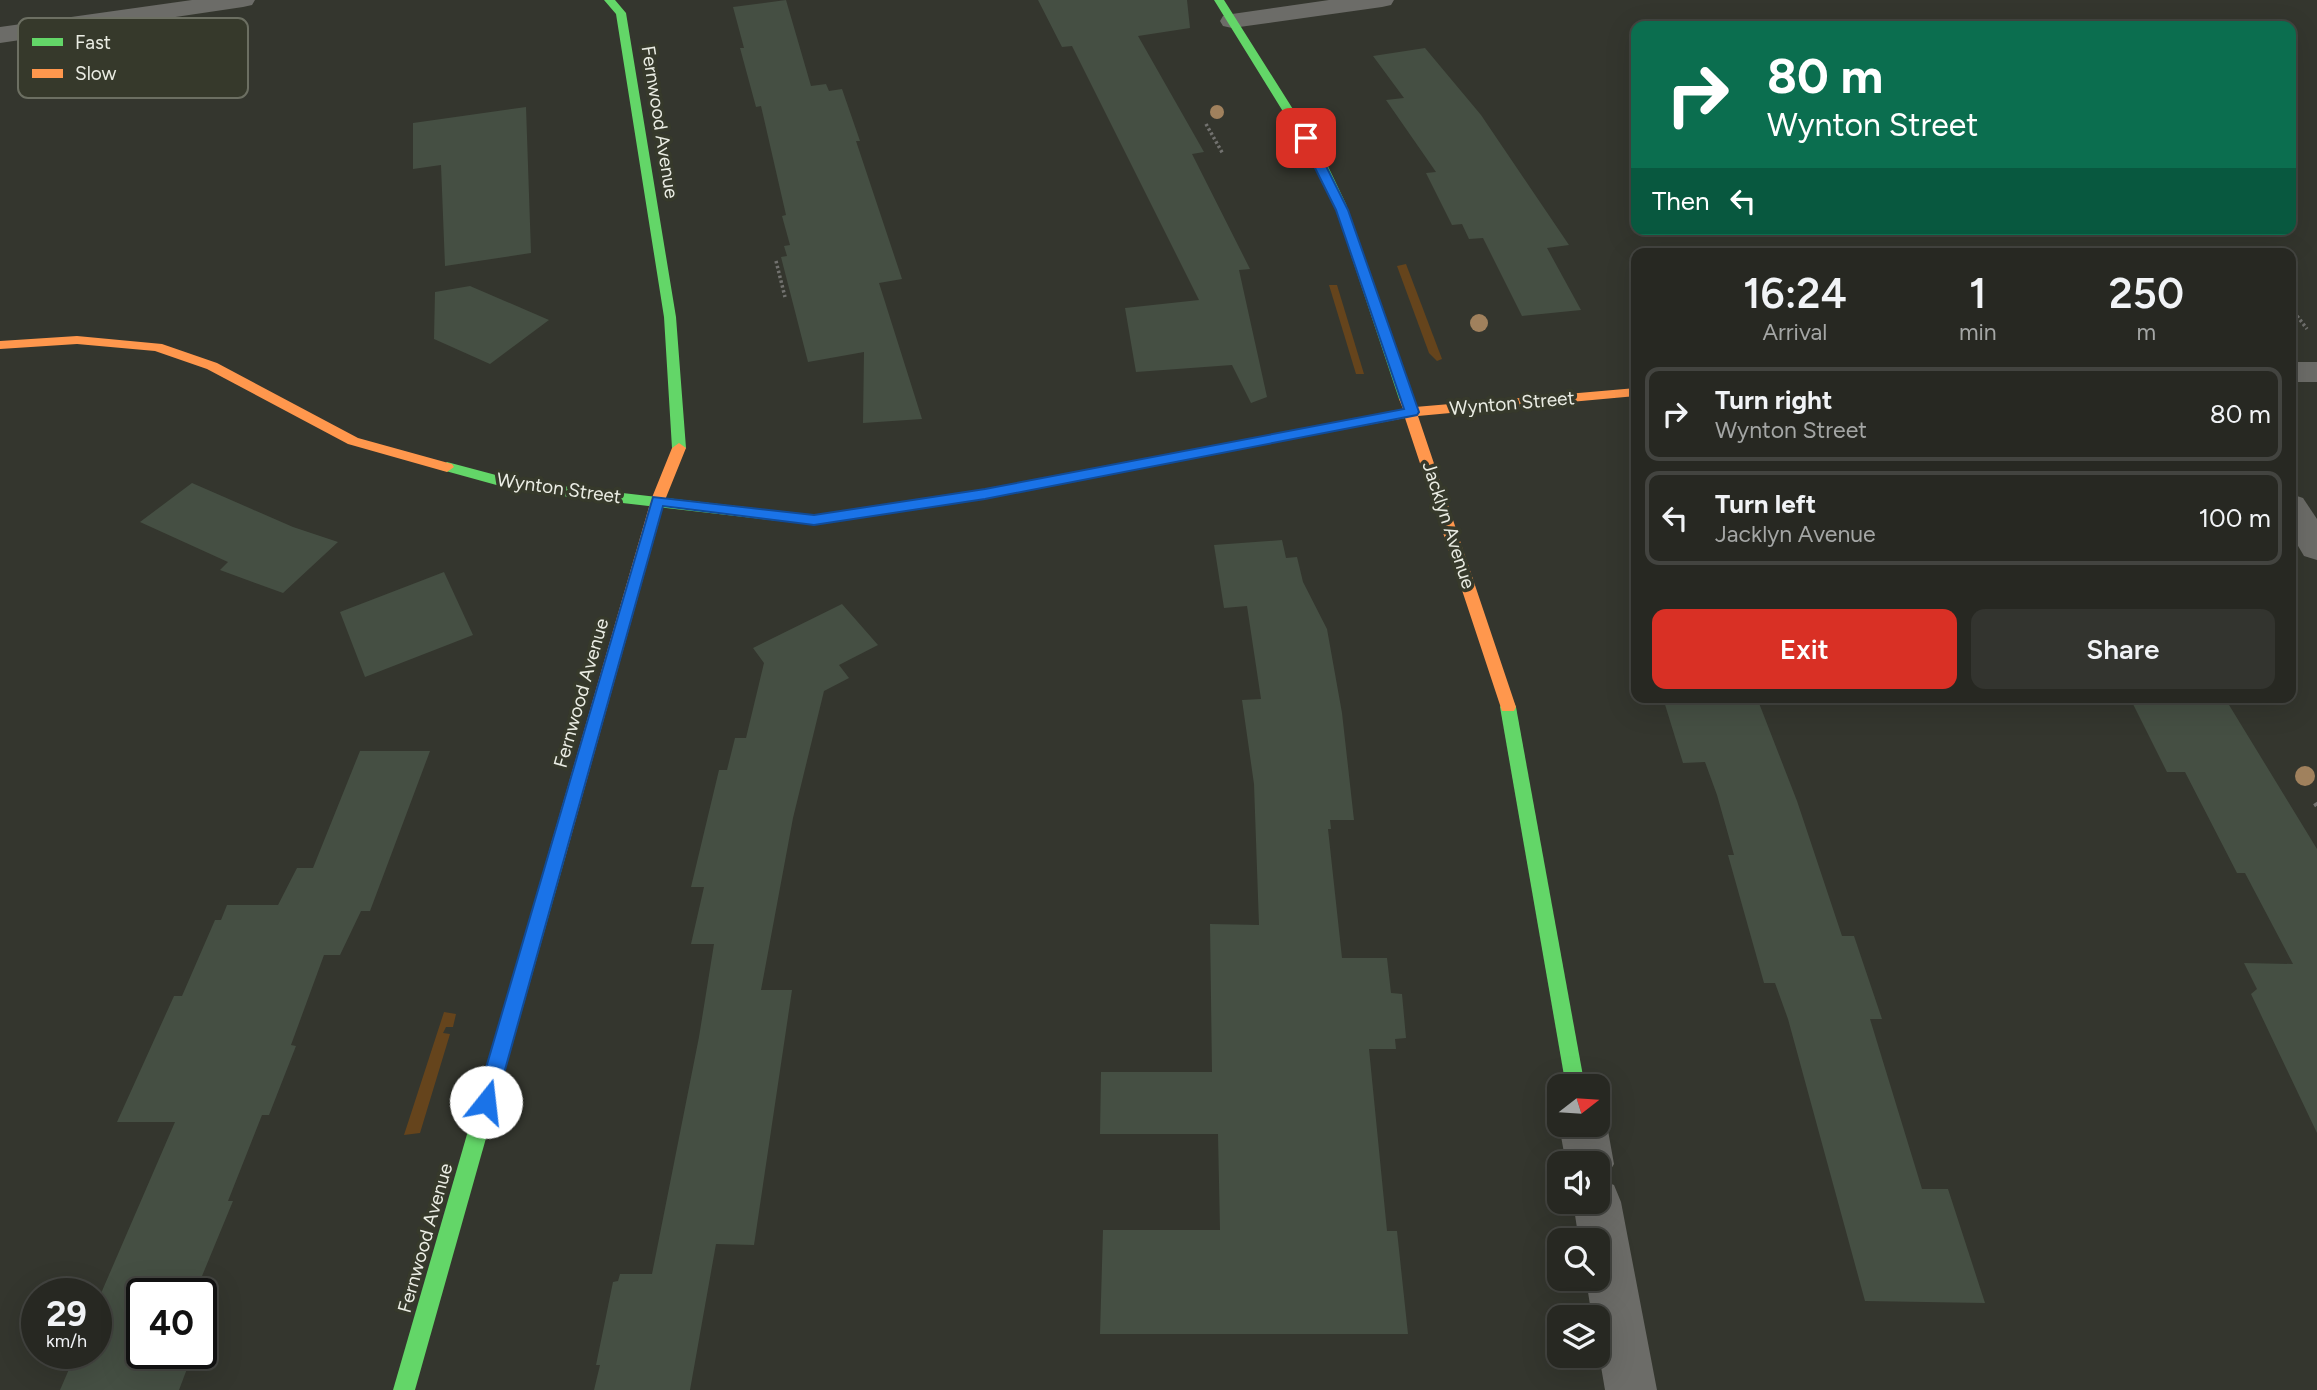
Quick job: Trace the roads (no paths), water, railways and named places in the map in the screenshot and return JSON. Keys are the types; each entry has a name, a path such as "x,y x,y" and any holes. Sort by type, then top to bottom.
{"street":[{"path":"118,18 243,0"},
{"name":"Fernwood Avenue","path":"404,1390 658,500 680,445 670,317 621,13 610,0"},
{"name":"Jacklyn Avenue","path":"1219,0 1331,183 1412,412 1507,700 1574,1074"},
{"path":"1233,21 1382,0"},
{"path":"0,35 18,32"},
{"name":"Wynton Street","path":"0,345 77,340 157,347 212,366 354,441 518,486 814,520 985,494 1412,412 1631,392"},
{"path":"2296,372 2317,372"},
{"path":"2296,514 2317,547"},
{"path":"1599,1214 1631,1390"}]}
